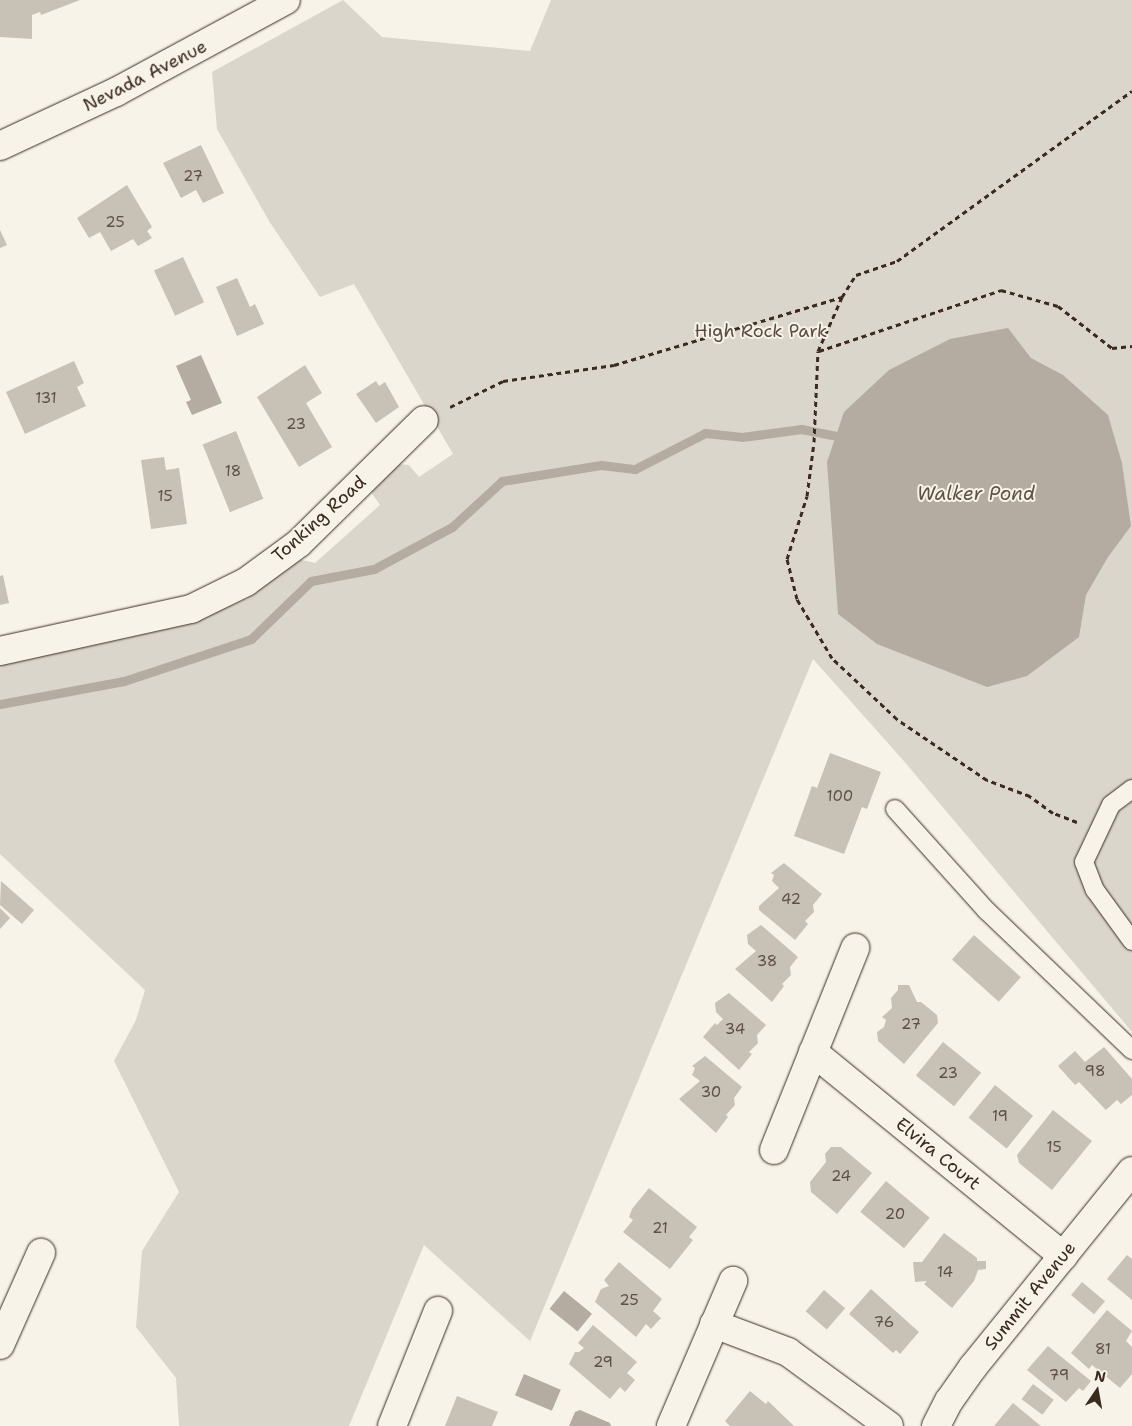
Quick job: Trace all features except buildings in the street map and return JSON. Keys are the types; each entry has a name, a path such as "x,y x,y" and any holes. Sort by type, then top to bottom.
{"street":[{"name":"Nevada Avenue","path":"0,146 116,92 286,0"},
{"name":"Tonking Road","path":"0,651 191,609 246,582 299,543 424,420"},
{"path":"774,1150 855,948"},
{"name":"Elvira Court","path":"813,1052 1063,1256"},
{"name":"Summit Avenue","path":"936,1426 949,1401 973,1366 1132,1171"},
{"path":"0,1344 40,1253"},
{"path":"671,1426 732,1280"},
{"path":"392,1426 438,1311"},
{"path":"714,1324 788,1352 889,1426"}],"lane":[{"path":"1132,789 1111,805 1084,862 1095,890 1132,940"},
{"path":"895,809 987,911 1132,1050"}],"path":[{"path":"1084,862 1081,823 1053,813 1030,796 988,780 897,719 832,658 797,599 787,559 807,496 814,442 818,351 842,297 856,276 897,261 1132,91"},
{"path":"818,351 1001,290 1058,306 1112,348 1132,346"},
{"path":"424,420 503,381 614,365 842,297"}],"green space":[{"name":"High Rock Park","path":"343,0 382,37 530,51 551,0 1132,0 1132,1032 903,760 813,659 530,1341 424,1245 349,1426 179,1426 176,1378 136,1327 142,1251 179,1192 114,1061 136,1020 145,990 0,854 0,661 190,623 248,598 298,559 315,563 380,505 371,492 373,484 399,464 409,465 419,477 453,454 354,284 320,297 269,221 217,129 212,72"}],"water":[{"name":"Walker Pond","path":"1008,328 1031,358 1063,375 1108,415 1122,463 1131,526 1108,557 1086,595 1079,637 1027,676 987,687 877,644 838,614 827,462 844,412 889,370 950,339"},
{"path":"201,355 222,403 192,415 186,402 191,400 176,366"},
{"path":"564,1291 592,1314 578,1332 550,1309"},
{"path":"524,1374 561,1390 552,1411 515,1395"},
{"path":"580,1410 610,1423 611,1426 569,1426 575,1412"}],"waterway":[{"path":"0,704 124,681 251,639 311,581 374,569 452,527 502,481 601,465 635,469 705,433 742,437 801,429 836,436"}]}
